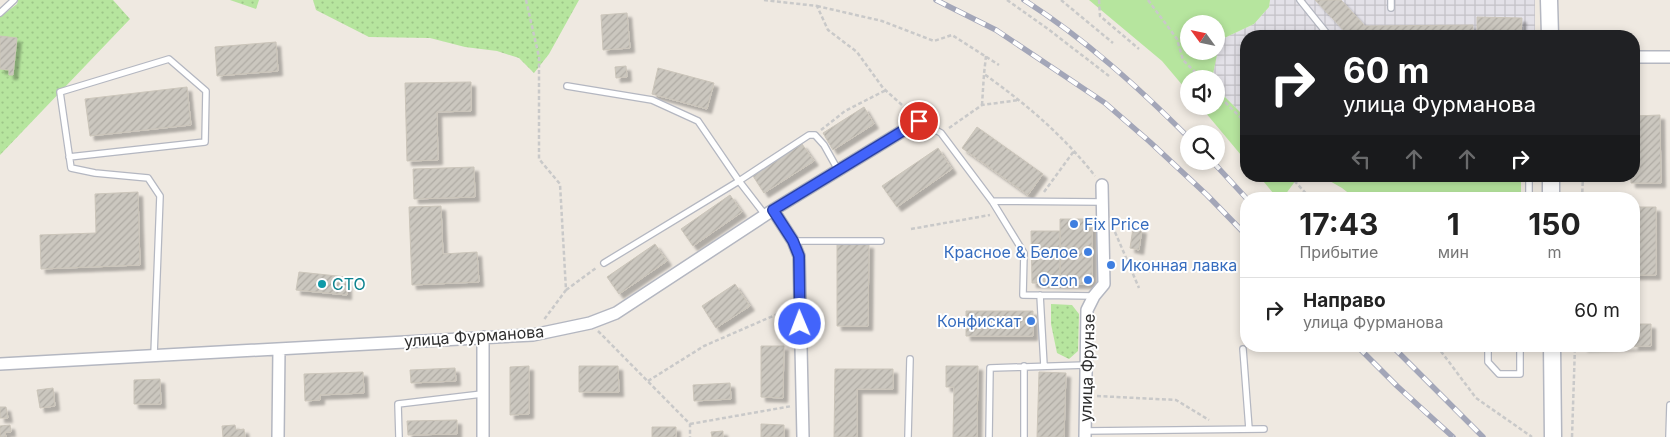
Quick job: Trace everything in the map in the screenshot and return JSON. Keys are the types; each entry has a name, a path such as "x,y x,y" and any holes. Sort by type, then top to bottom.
{"main road":[{"path":"1550,0 1550,30"},
{"path":"1552,352 1553,437"}],"street":[{"path":"1640,57 1670,57"},
{"name":"улица Фурманова","path":"0,364 533,334 590,323 616,313 770,213 919,121"},
{"name":"улица Фрунзе","path":"1085,434 1087,310 1094,296 1104,284 1102,185"},
{"path":"770,213 793,241 799,256 803,437"},
{"path":"483,337 483,437"},
{"path":"278,437 279,349"}],"lane":[{"path":"0,13 14,0"},
{"path":"1300,0 1324,30"},
{"path":"1391,0 1391,8"},
{"path":"69,157 205,142 206,91 169,59 60,92 69,157 71,168 95,174 148,178 160,196 154,356"},
{"path":"567,86 652,100 698,120 739,181 770,213"},
{"path":"919,121 941,133 992,201 1024,253 1023,295 1094,296"},
{"path":"604,263 739,181 809,135 815,135 824,145 838,170"},
{"path":"992,201 1102,202"},
{"path":"793,241 881,241"},
{"path":"1040,296 1044,366"},
{"path":"1243,352 1249,429"},
{"path":"1488,352 1488,362 1499,374 1520,374 1520,352"},
{"path":"908,437 910,359"},
{"path":"989,437 990,368 1086,365"},
{"path":"1024,366 1024,437"},
{"path":"399,437 398,404 482,394"},
{"path":"1669,437 1670,405"},
{"path":"1085,434 1264,429"}],"path":[{"path":"526,0 539,56 539,159 560,184 566,290"},
{"path":"764,0 817,6 882,21 934,41 952,35 999,65"},
{"path":"1007,0 1109,76"},
{"path":"1061,0 1113,43"},
{"path":"1099,0 1100,16 1139,49"},
{"path":"1148,0 1177,39 1183,60 1193,70"},
{"path":"817,6 828,30 856,52 886,90 919,121"},
{"path":"982,105 986,56"},
{"path":"984,74 1020,100 1074,151 1102,185"},
{"path":"815,135 845,111 886,90"},
{"path":"941,133 982,105 1020,100"},
{"path":"1225,102 1240,117"},
{"path":"1037,201 1074,151"},
{"path":"1295,182 1305,192"},
{"path":"912,229 999,213"},
{"path":"1104,224 1114,230 1139,288"},
{"path":"533,334 566,290 604,263"},
{"path":"648,381 704,346 800,304"},
{"path":"590,323 690,424 690,437"},
{"path":"1442,352 1476,398 1532,437"},
{"path":"1572,437 1575,352"},
{"path":"1086,396 1176,400 1225,429"},
{"path":"690,424 802,404"}],"shaded area":[{"path":"1270,0 1535,0 1535,30 1241,30 1254,24 1269,7"},
{"path":"1240,31 1240,112 1225,97 1225,70 1214,70 1216,60 1225,60 1225,38"}],"green space":[{"path":"18,0 113,0 130,19 0,155 0,17 17,4"},
{"path":"230,0 259,0 256,9"},
{"path":"313,0 579,0 549,54 534,73 519,58 497,51 465,47 430,38 369,37 316,10"},
{"path":"1089,0 1270,0 1269,7 1254,24 1225,38 1225,15 1180,15 1180,60 1216,60 1214,70 1180,70 1180,82 1162,61"},
{"path":"1225,97 1240,112 1240,154 1225,136 1225,125 1216,125 1208,115 1225,115"},
{"path":"1264,182 1295,182 1287,192 1272,192"},
{"path":"1332,182 1521,182 1521,192 1347,192"},
{"path":"1051,304 1072,305 1079,314 1078,351 1069,359 1057,353 1051,324"}],"building":[{"path":"1315,0 1341,0 1365,26 1473,25 1473,30 1343,30"},
{"path":"627,13 630,48 603,50 601,15"},
{"path":"1477,17 1522,18 1521,30 1477,30"},
{"path":"0,36 17,38 13,75 9,75 9,70 0,69"},
{"path":"276,42 278,71 217,76 215,47"},
{"path":"626,66 627,77 616,78 615,67"},
{"path":"658,68 714,83 707,109 652,94"},
{"path":"471,82 471,111 437,112 438,160 407,161 405,83"},
{"path":"187,87 191,125 90,136 85,99"},
{"path":"864,107 874,124 833,150 823,133"},
{"path":"1660,115 1661,183 1631,183 1640,182 1640,116"},
{"path":"977,127 1043,174 1028,195 962,148"},
{"path":"802,144 814,161 764,193 753,176"},
{"path":"938,148 952,169 897,207 882,186"},
{"path":"474,167 475,197 414,199 413,169"},
{"path":"138,192 140,265 41,269 40,235 96,233 95,194"},
{"path":"730,195 742,212 693,246 681,229"},
{"path":"441,206 443,254 477,252 479,282 412,285 409,207"},
{"path":"1640,207 1656,207 1656,275 1640,275"},
{"path":"1060,219 1092,219 1092,284 1060,284"},
{"path":"1133,228 1142,229 1139,250 1130,248"},
{"path":"1031,231 1060,231 1060,284 1032,283"},
{"path":"655,244 667,261 619,294 607,277"},
{"path":"837,244 869,244 868,326 837,326"},
{"name":"СТО","path":"299,272 347,277 347,295 296,290"},
{"path":"735,284 750,306 716,328 702,306"},
{"path":"966,311 1033,311 1033,336 966,336"},
{"path":"1640,324 1651,324 1651,346 1640,346"},
{"path":"761,346 784,346 783,398 761,397"},
{"path":"529,366 529,414 510,415 510,367"},
{"path":"579,366 618,366 619,392 579,392"},
{"path":"946,366 978,366 977,437 953,437 954,387 946,387"},
{"path":"455,368 456,381 411,383 410,370"},
{"path":"835,369 893,369 893,389 857,389 857,437 834,437"},
{"path":"363,372 364,393 320,395 320,400 305,401 304,374"},
{"path":"1039,372 1066,373 1064,437 1037,437"},
{"path":"160,379 161,404 134,404 134,380"},
{"path":"730,383 731,399 694,401 693,385"},
{"path":"53,388 55,406 40,408 37,390"},
{"path":"0,407 6,407 8,418 0,418"},
{"path":"457,420 457,434 408,435 407,421"},
{"path":"761,424 784,425 784,437 761,437"},
{"path":"10,425 11,432 5,432 6,437 0,437 0,426"},
{"path":"235,425 236,430 244,429 245,437 223,437 222,426"},
{"path":"652,427 676,427 676,437 652,437"},
{"path":"723,431 723,437 712,437 711,432"}],"railway":[{"path":"936,0 996,30 1105,103 1207,195 1240,229"},
{"path":"1024,0 1090,47 1180,129"},
{"path":"1220,170 1241,192"},
{"path":"1363,352 1453,437"},
{"path":"1398,352 1483,437"}],"place":[{"name":"Fix Price","path":"1074,224"},
{"name":"Красное & Белое","path":"1088,252"},
{"name":"Иконная лавка","path":"1111,265"},
{"name":"Ozon","path":"1088,280"},
{"name":"СТО","path":"322,284"},
{"name":"Конфискат","path":"1031,321"}],"route":[{"path":"800,324 799,256 793,241 773,210 919,121"}]}
